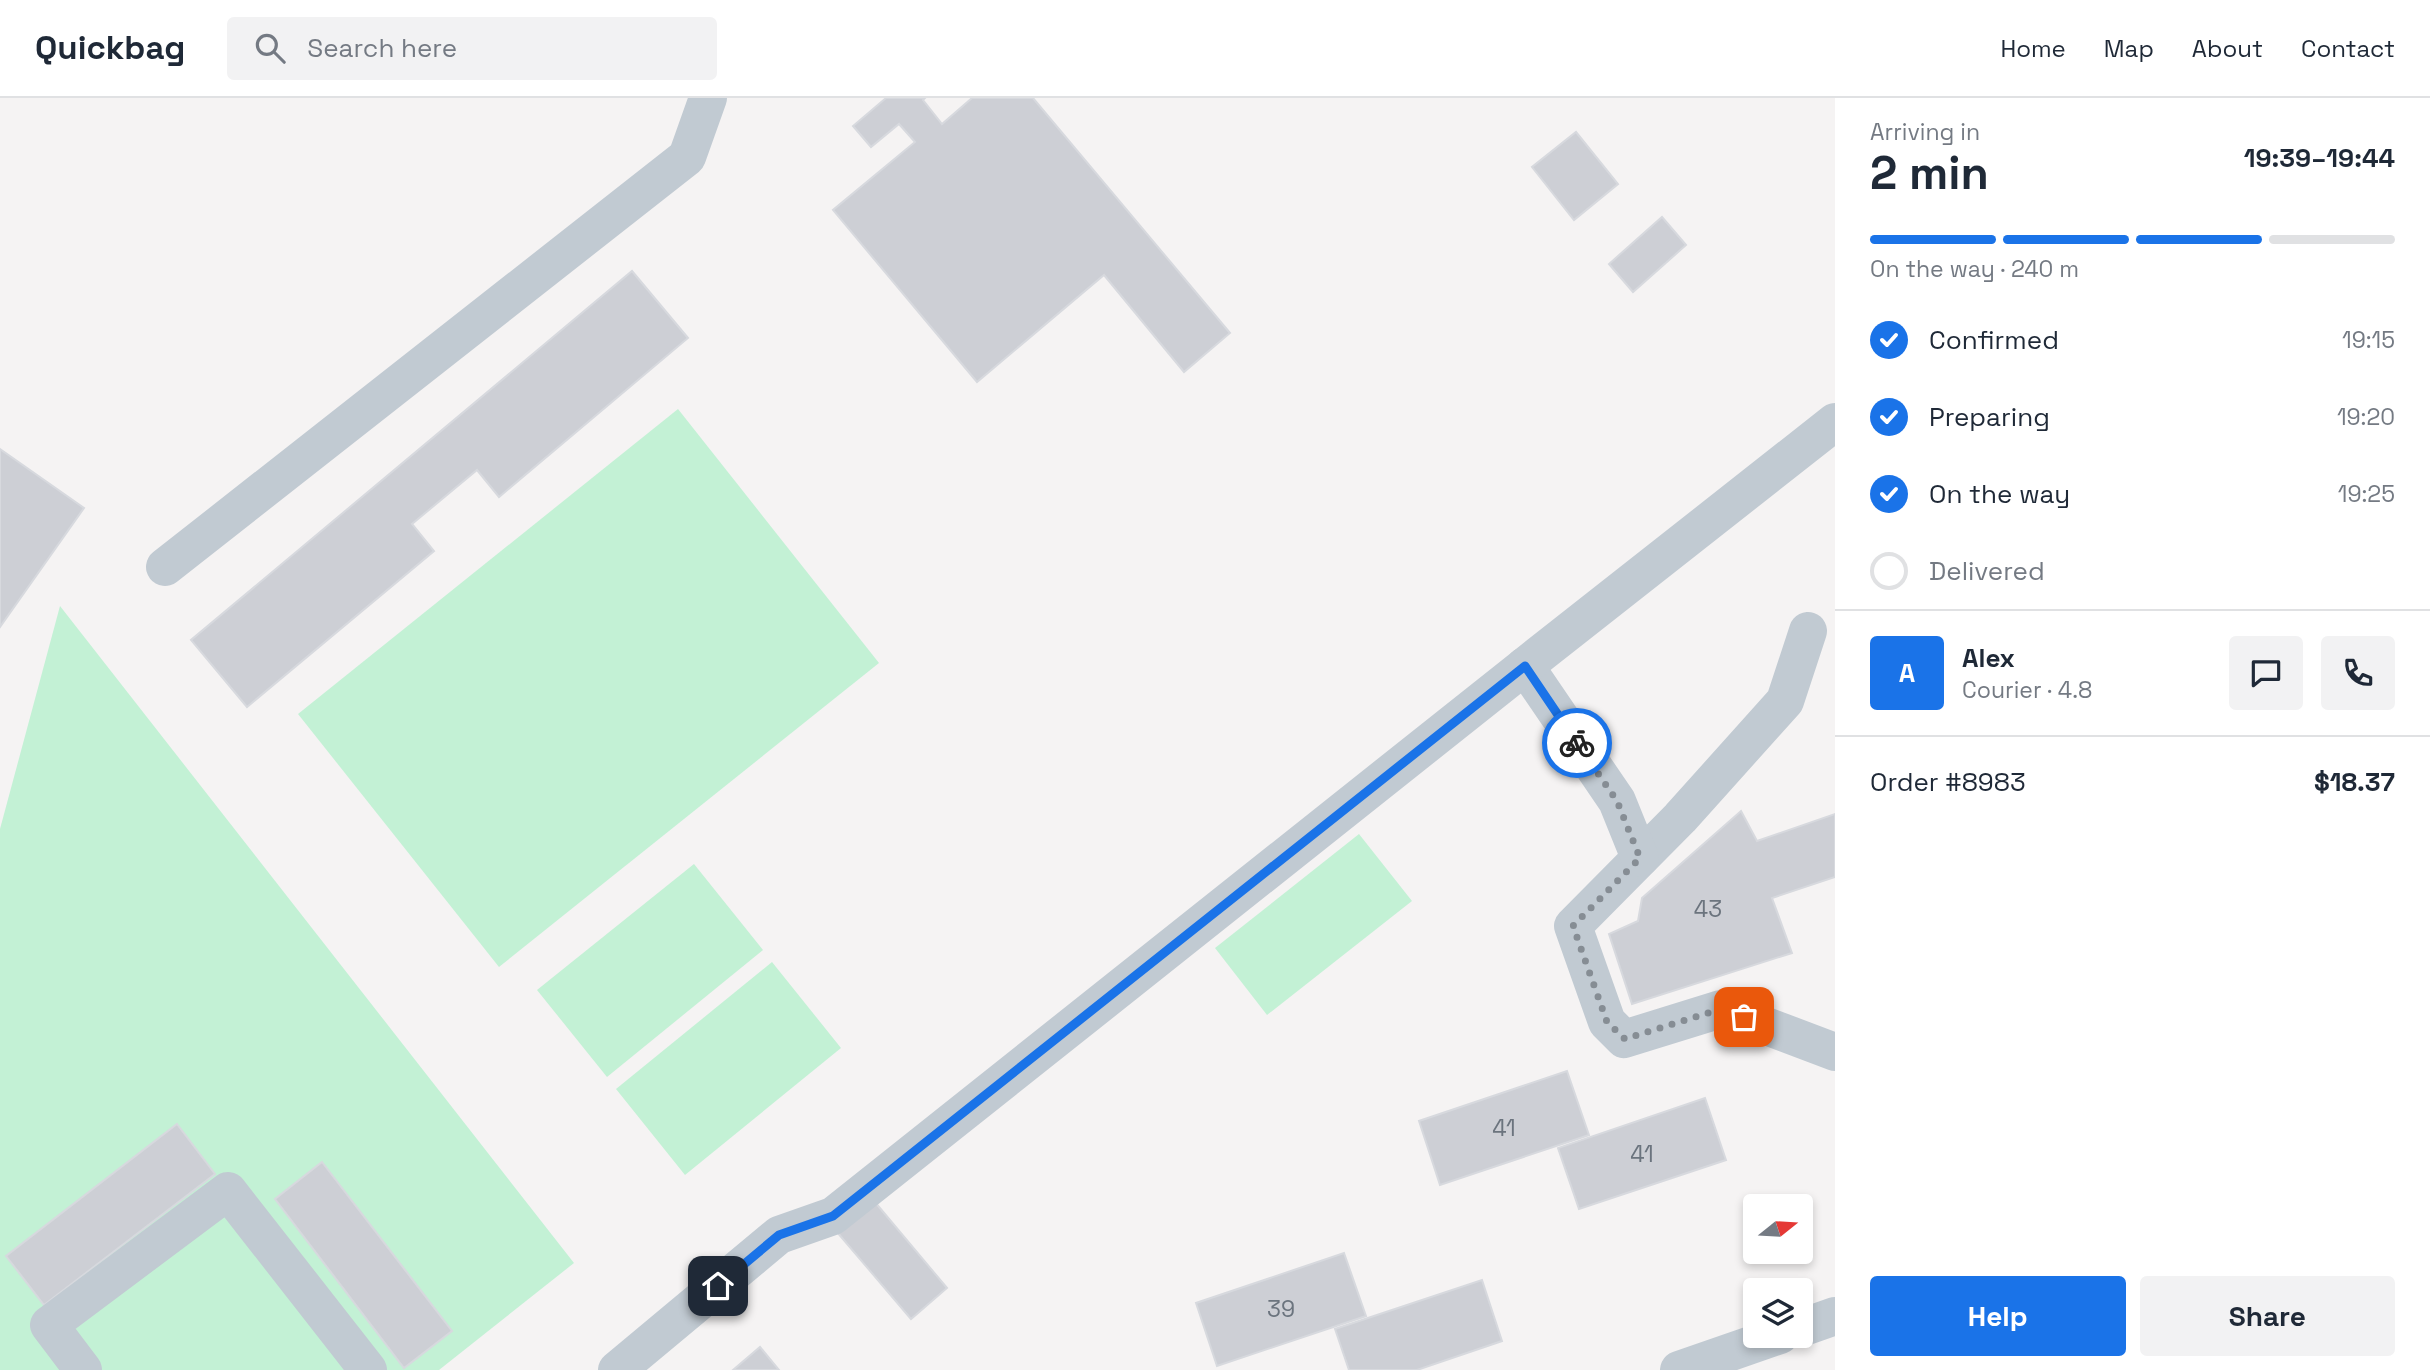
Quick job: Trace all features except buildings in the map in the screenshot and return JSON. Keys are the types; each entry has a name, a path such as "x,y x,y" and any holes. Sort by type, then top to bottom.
{"street":[{"path":"165,567 687,157 708,98"},
{"path":"617,1370 779,1235 833,1216 1835,422"},
{"path":"1808,631 1785,701 1689,808 1573,926 1607,1022 1625,1039 1721,1009 1835,1052"},
{"path":"1525,666 1617,801 1640,858"},
{"path":"83,1370 49,1325 228,1191 368,1370"},
{"path":"1813,1324 1835,1316"},
{"path":"1679,1370 1743,1348"}],"green space":[{"path":"678,409 879,663 499,967 298,714"},
{"path":"60,606 574,1263 439,1370 0,1370 0,829"},
{"path":"1359,834 1412,901 1267,1015 1215,948"},
{"path":"694,864 763,950 607,1077 537,990"},
{"path":"772,962 841,1048 685,1175 616,1089"}],"way so far":[{"path":"1577,743 1617,801 1640,858 1573,926 1607,1022 1625,1039 1721,1009 1744,1017"}],"route":[{"path":"718,1286 779,1235 833,1216 1525,666 1577,743"}]}
